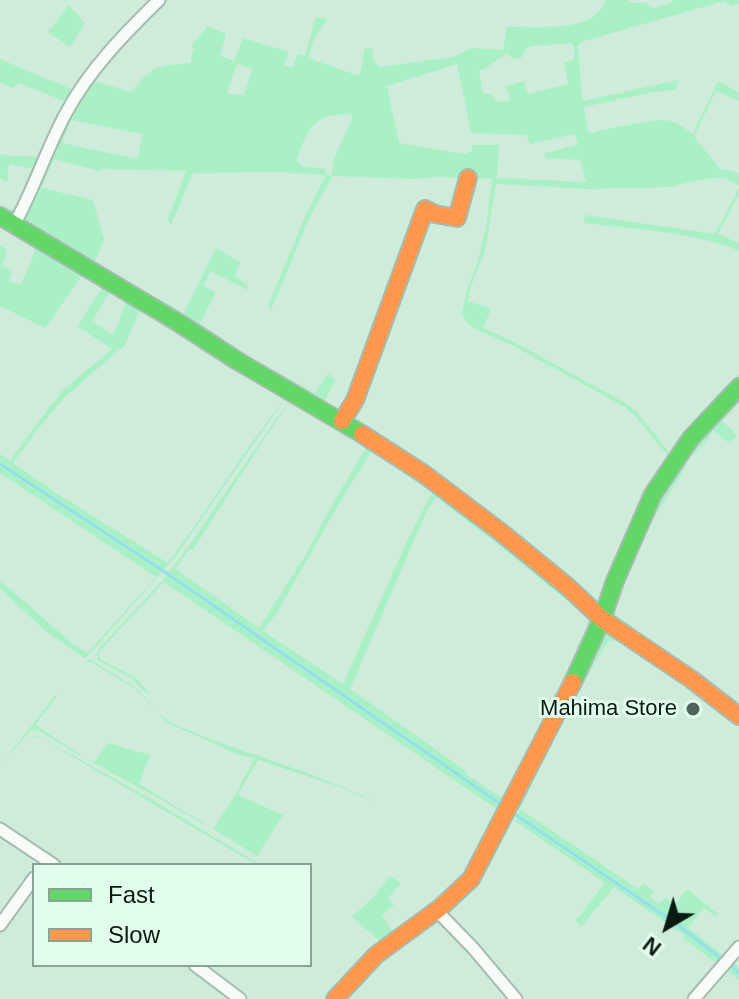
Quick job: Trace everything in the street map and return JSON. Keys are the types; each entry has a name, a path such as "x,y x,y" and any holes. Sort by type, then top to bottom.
{"street":[{"path":"159,0 117,42 73,101 28,199 7,221 342,421 424,474 502,533 602,619 691,679 739,716"},
{"path":"342,421 355,400 425,209 457,218 468,178"},
{"path":"335,999 383,949 438,912 461,891 480,864 602,619 653,494 691,438 739,387"},
{"path":"0,829 48,863"},
{"path":"0,925 32,881"},
{"path":"438,912 516,999"},
{"path":"694,999 739,947"},
{"path":"198,967 240,999"}],"green space":[{"path":"149,0 154,0 92,69 19,209 10,213 0,210 0,206 9,210 17,207 34,169 9,164 7,182 0,178 0,155 37,157 64,101 19,83 13,88 0,82 0,59 73,90 109,41"},
{"path":"165,0 169,0 94,81 131,92 156,68 190,63 194,48 191,46 208,26 226,34 220,56 234,61 243,38 289,52 284,65 292,68 298,54 305,56 316,17 328,19 314,38 308,58 359,76 365,48 373,49 372,57 380,67 453,57 471,48 503,50 507,27 576,24 595,15 606,0 628,0 654,8 673,0 739,0 739,4 732,6 724,1 581,42 578,46 582,101 678,80 676,90 584,107 588,133 664,120 677,123 692,134 718,81 739,92 739,101 716,91 694,136 721,171 739,173 739,186 722,178 672,187 588,189 496,184 485,251 470,289 468,301 491,309 483,328 627,404 670,453 718,394 739,374 739,382 619,555 642,497 668,456 625,407 510,344 473,328 464,319 462,312 468,286 486,228 492,179 333,176 311,214 271,310 268,306 306,214 326,175 193,173 171,225 168,219 186,171 99,171 54,159 41,188 93,200 104,240 93,266 27,225 25,213 82,94 110,58","holes":["571,43 574,60 564,62 568,84 527,94 524,81 506,86 510,100 499,102 490,94 483,94 479,70 507,53 514,60 521,58 532,46","237,64 252,69 244,95 227,94","457,64 471,133 526,135 530,144 575,134 578,145 545,153 545,158 580,160 586,182 497,178 499,145 472,145 472,151 464,154 399,143 387,86","351,114 352,119 334,158 332,175 327,175 325,168 302,167 297,160 310,130 319,120 331,115","71,120 143,134 137,159 62,143"]},
{"path":"69,5 85,23 70,47 48,32"},
{"path":"739,188 739,194 718,234 739,243 739,251 684,235 584,223 585,215 715,234"},
{"path":"37,242 286,397 176,556 85,659 43,629 0,588 0,580 87,653 156,577 0,473 0,454 10,461 63,390 112,349 77,326 102,288 82,276 45,328 0,306 0,246 7,249 2,266 12,270 9,281 20,285","holes":["110,292 127,302 113,335 92,321","140,310 284,399 168,563 13,463 64,398 125,345"]},
{"path":"216,248 240,262 235,276 248,285 247,290 211,271 203,286 216,292 200,323 245,354 315,393 328,373 335,380 324,403 142,295 144,291 184,313"},
{"path":"739,393 739,403 722,421 737,435 730,444 713,430 688,460 654,518 614,614 693,671 616,620 610,610 639,533 672,472"},
{"path":"290,402 327,420 325,423"},
{"path":"290,402 193,550 189,549 176,569 259,628 305,556 366,448 329,424 333,423 435,488 577,602 591,618 580,650 576,648 588,618 436,497 428,508 350,689 503,799 498,810 164,582 99,652 100,659 135,677 149,693 131,678 97,660 99,648 162,581 191,543","holes":["372,451 432,493 343,684 263,631 278,611"]},
{"path":"613,634 620,641 608,641 569,708 520,809 516,806 598,642"},
{"path":"90,659 138,689 168,721 330,782 383,806 343,788 258,760 238,795 283,815 257,856 213,829 255,758 237,754 166,722 137,690 85,661"},
{"path":"56,694 35,725 90,761 33,730 0,766"},
{"path":"36,735 258,863 254,863 39,737 30,740"},
{"path":"108,743 150,755 139,784 204,823 203,824 92,762"},
{"path":"520,809 638,889 643,883 654,891 649,897 659,904 665,898 675,905 687,889 718,914 716,917 704,908 688,927 725,957 739,942 739,953 732,961 739,967 739,980 683,938 685,936 614,887 581,927 576,920 605,883 515,821"},
{"path":"390,876 401,883 388,898 394,905 382,916 395,935 383,944 352,917"}],"waterway":[{"path":"0,464 162,570 502,805"},
{"path":"513,813 678,925 723,960"},
{"path":"729,964 739,973"}],"traffic: fast":[{"path":"0,216 362,434"},
{"path":"573,682 653,494 691,438 739,387"}],"traffic: slow":[{"path":"342,421 355,400 425,209 457,218 468,178"},
{"path":"362,434 424,474 502,533 602,619 691,679 739,716"},
{"path":"335,999 376,955 440,908 471,879 573,682"}],"place":[{"name":"Mahima Store","path":"693,709"}]}
